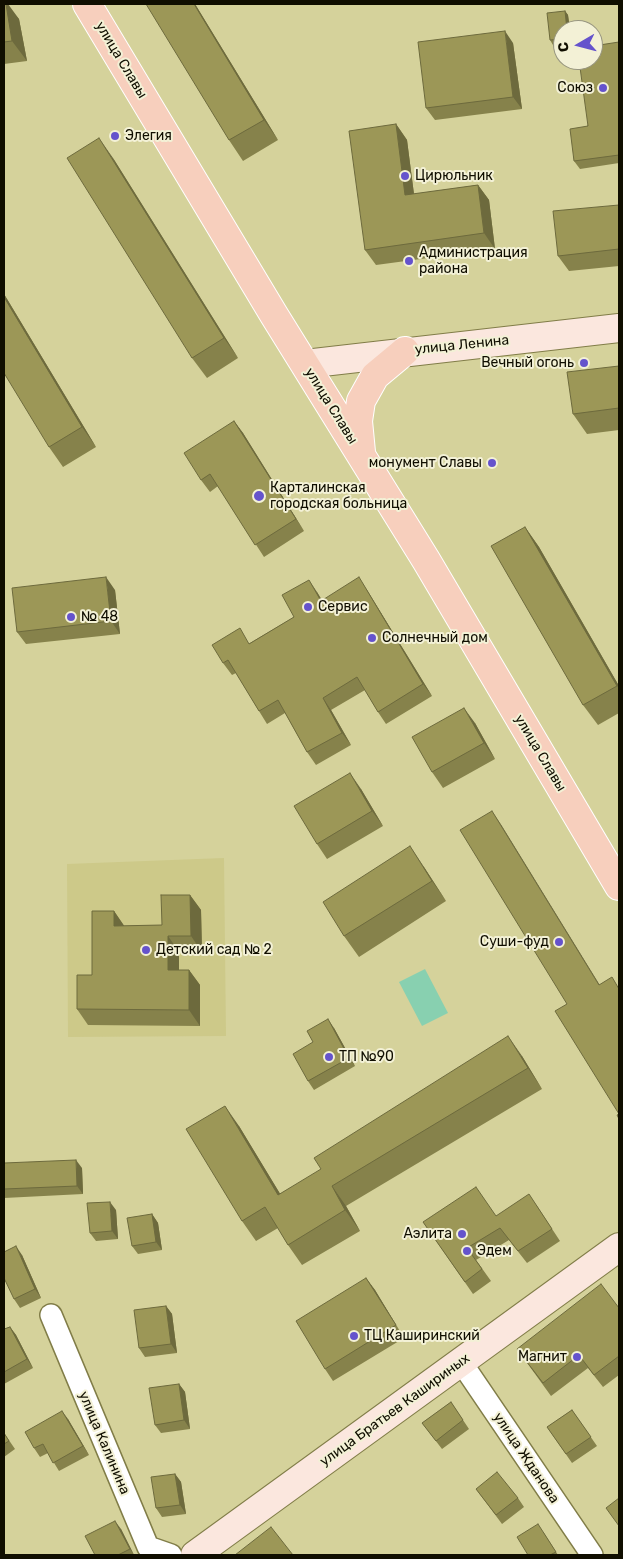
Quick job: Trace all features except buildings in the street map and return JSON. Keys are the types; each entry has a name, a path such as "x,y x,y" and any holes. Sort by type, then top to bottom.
{"main road":[{"name":"улица Славы","path":"87,4 362,456 619,886"},
{"name":"улица Ленина","path":"305,364 405,351 619,328"},
{"path":"362,456 358,421 361,401 375,376 405,351"},
{"name":"улица Братьев Кашириных","path":"196,1555 619,1247"}],"street":[{"name":"улица Калинина","path":"51,1315 148,1547 171,1555"},
{"name":"улица Жданова","path":"461,1362 592,1555"}],"shaded area":[{"name":"Детский сад № 2","path":"224,858 226,1036 68,1037 67,864"}],"green space":[{"path":"425,969 448,1013 422,1026 399,982"}],"place":[{"name":"Союз","path":"603,88"},
{"name":"Элегия","path":"115,136"},
{"name":"Цирюльник","path":"405,176"},
{"name":"Администрация района","path":"409,261"},
{"name":"Вечный огонь","path":"584,363"},
{"name":"монумент Славы","path":"492,463"},
{"name":"Карталинская городская больница","path":"259,496"},
{"name":"Сервис","path":"308,607"},
{"name":"№ 48","path":"71,617"},
{"name":"Солнечный дом","path":"372,638"},
{"name":"Суши-фуд","path":"559,942"},
{"name":"Детский сад № 2","path":"146,950"},
{"name":"ТП №90","path":"329,1057"},
{"name":"Аэлита","path":"462,1234"},
{"name":"Эдем","path":"467,1251"},
{"name":"ТЦ Каширинский","path":"354,1336"},
{"name":"Магнит","path":"577,1357"}]}
